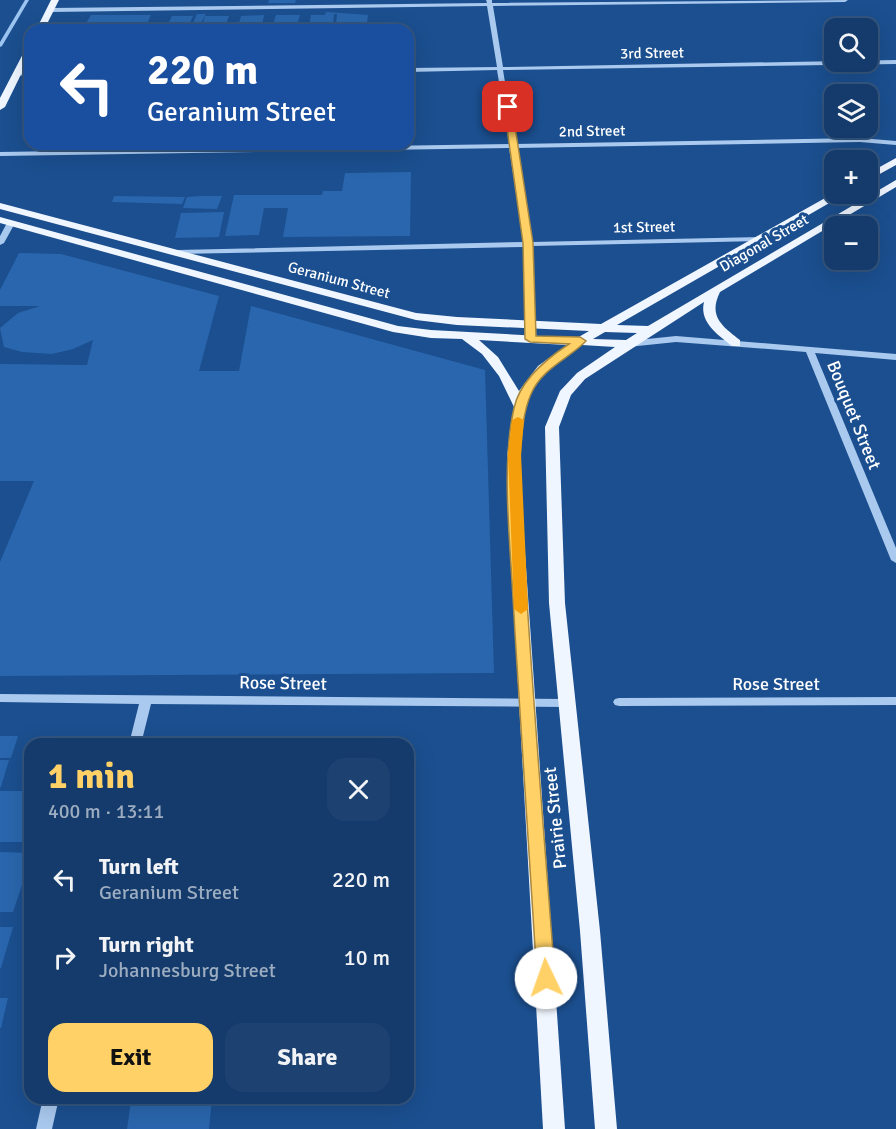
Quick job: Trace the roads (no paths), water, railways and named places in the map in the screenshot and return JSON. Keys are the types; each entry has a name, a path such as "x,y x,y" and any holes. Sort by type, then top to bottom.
{"main road":[{"path":"43,24 55,0"},
{"path":"0,107 24,59"},
{"path":"878,172 896,161"},
{"name":"Diagonal Street","path":"649,330 896,183"},
{"name":"Diagonal Street","path":"604,327 824,203"},
{"name":"Geranium Street","path":"0,206 416,316 458,321 649,330"},
{"name":"Geranium Street","path":"5,221 363,321 416,332 628,344"},
{"path":"715,290 708,300 709,315 712,322 736,343"},
{"name":"Prairie Street","path":"554,1129 544,935 526,702 515,454 520,407 526,390 552,360 604,327"},
{"name":"Prairie Street","path":"606,1129 590,931 566,703 552,507 552,427 565,394 581,376 649,330"},
{"path":"465,336 489,352 496,361 505,373 520,407"}],"street":[{"path":"51,10 845,0"},
{"path":"490,3 528,243 530,339"},
{"name":"3rd Street","path":"414,70 896,62"},
{"path":"16,74 24,74"},
{"name":"2nd Street","path":"414,148 896,140"},
{"name":"2nd Street","path":"0,154 257,150"},
{"path":"0,243 5,221"},
{"name":"1st Street","path":"177,252 760,239"},
{"name":"Geranium Street","path":"649,330 676,339"},
{"name":"Geranium Street","path":"628,344 676,339 896,357"},
{"name":"Bouquet Street","path":"809,350 896,560"},
{"name":"Rose Street","path":"0,698 566,703"},
{"path":"136,738 146,699"},
{"name":"Rose Street","path":"619,702 896,701"},
{"path":"44,1129 50,1104"}],"waterway":[{"path":"0,46 27,0"}]}
